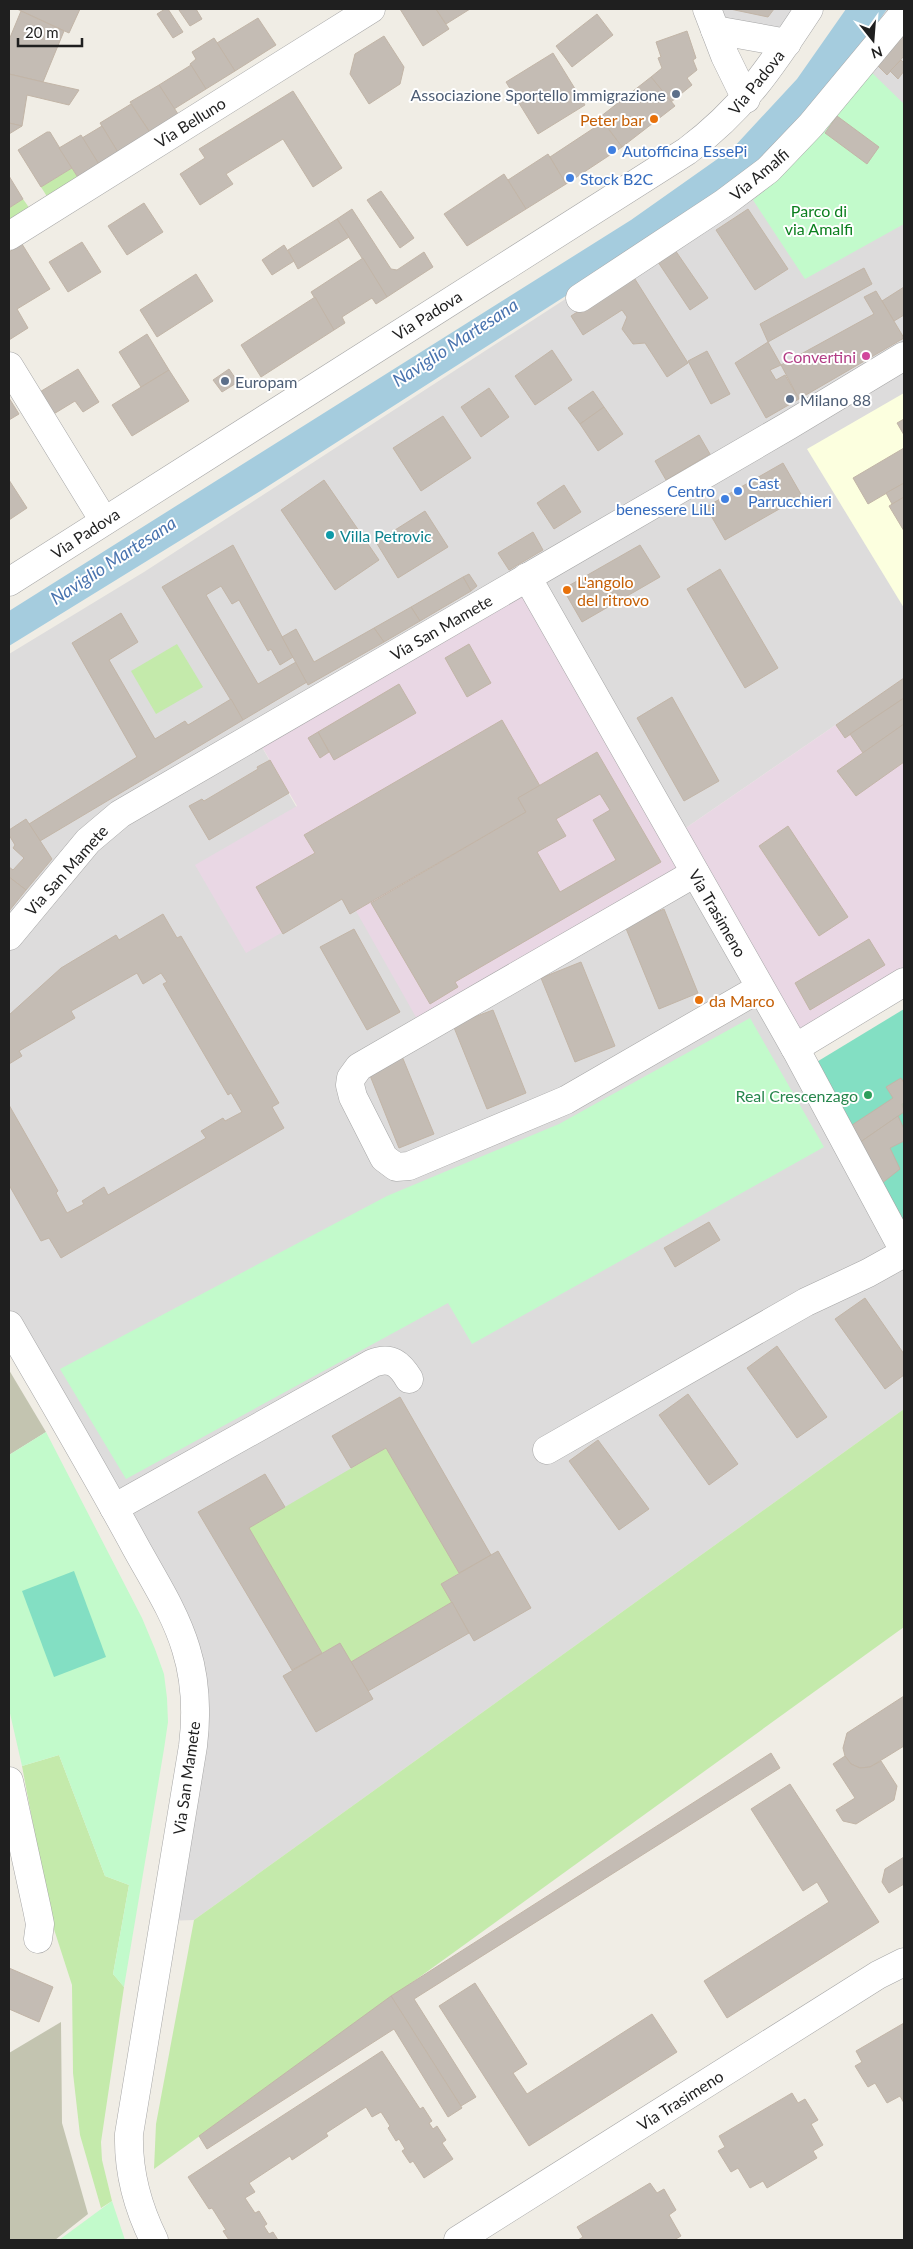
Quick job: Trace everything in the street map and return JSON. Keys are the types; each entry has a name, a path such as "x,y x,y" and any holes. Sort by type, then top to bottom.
{"street":[{"name":"Via Belluno","path":"9,236 371,9"},
{"name":"Via Padova","path":"9,582 687,151 717,128 746,99 787,43 808,9"},
{"name":"Via Amalfi","path":"580,298 730,199 768,170 811,125 904,13"},
{"path":"711,19 787,43"},
{"path":"711,19 725,56 746,99"},
{"name":"Via San Mamete","path":"9,936 82,848 113,818 904,356"},
{"path":"9,366 104,521"},
{"name":"Via Trasimeno","path":"527,577 795,1048 904,1252"},
{"path":"695,873 359,1067 351,1078 351,1092 384,1158 396,1167 409,1166 537,1114 596,1084 760,988"},
{"path":"795,1048 904,982"},
{"path":"547,1450 806,1302 868,1273 904,1252"},
{"name":"Via San Mamete","path":"9,1325 171,1611 183,1638 191,1666 195,1697 193,1746 129,2134 133,2184 141,2214 154,2240"},
{"path":"114,1508 373,1363 392,1360 409,1379"},
{"path":"9,1781 40,1924 38,1939"},
{"name":"Via Trasimeno","path":"458,2240 878,1975 904,1962"}],"shaded area":[{"path":"707,9 809,9 787,43 715,30"},
{"path":"885,9 904,9 904,678 677,834 255,735 347,895 689,862 904,1251 904,1409 194,1920 164,1921 191,1666 9,1325 9,654 144,572 624,261"},
{"path":"904,393 904,608 807,449"},
{"path":"527,577 689,862 417,1019 347,895 246,953 195,865 297,806 255,735"},
{"path":"904,678 904,978 797,1042 677,834"},
{"path":"9,1370 46,1432 9,1455"},
{"path":"61,2022 62,2123 88,2214 55,2240 9,2240 9,2053"}],"green space":[{"name":"Parco di via Amalfi","path":"867,68 904,104 904,224 805,279 753,200 779,178"},
{"path":"72,168 79,179 48,198 41,187"},
{"path":"23,199 30,209 9,222 9,208"},
{"path":"177,644 203,687 156,714 131,671"},
{"name":"Real Crescenzago","path":"904,1009 904,1225 815,1063"},
{"path":"750,1018 824,1147 472,1344 448,1303 126,1479 60,1369 387,1196 559,1124"},
{"path":"904,1409 904,1627 154,2169 156,2124 194,1920"},
{"path":"46,1432 142,1618 164,1674 168,1722 124,1987 113,1974 129,1885 105,1876 59,1755 22,1766 9,1709 9,1455"},
{"path":"386,1448 459,1573 441,1584 452,1602 351,1662 340,1643 322,1653 249,1528"},
{"path":"74,1571 106,1657 54,1677 22,1591"},
{"path":"59,1755 105,1876 129,1885 113,1974 124,1987 101,2142 102,2160 112,2201 101,2208 80,2135 73,2073 72,1985 51,1920 22,1766"},
{"path":"112,2201 125,2240 59,2240"}],"water":[{"name":"Naviglio Martesana","path":"846,9 887,9 864,43 780,146 644,246 262,490 9,646 9,611 631,220 733,148 797,79"}],"building":[{"path":"17,9 80,9 69,33"},
{"path":"168,9 183,32 173,38 157,14"},
{"path":"196,9 202,19 190,26 179,10"},
{"path":"400,9 436,9 449,29 423,46"},
{"path":"436,9 470,9 446,24"},
{"path":"730,9 774,9 768,17"},
{"path":"21,11 64,31 43,82 9,74 9,40"},
{"path":"597,14 613,35 572,67 556,46"},
{"path":"258,18 276,45 235,71 217,43"},
{"path":"904,26 904,56 887,75 875,63"},
{"path":"687,31 696,58 693,60 697,70 687,78 692,85 671,102 651,77 662,68 658,58 661,57 656,42"},
{"path":"384,36 404,67 400,84 369,104 350,74 355,54"},
{"path":"214,38 235,71 206,89 190,64 196,59 192,52"},
{"path":"553,53 585,105 538,134 506,82"},
{"path":"901,60 904,63 904,71 898,79 890,71"},
{"path":"191,65 206,89 174,109 159,85"},
{"path":"9,74 79,90 69,105 27,95 22,126 9,123"},
{"path":"651,77 675,106 622,147 600,117"},
{"path":"159,85 180,117 151,134 130,102"},
{"path":"293,91 342,168 313,187 283,139 226,174 233,184 200,205 180,174 205,158 199,149"},
{"path":"131,104 151,134 119,154 100,123"},
{"path":"837,116 879,147 867,164 825,133"},
{"path":"603,122 622,147 566,184 550,157"},
{"path":"9,123 22,126 9,134"},
{"path":"102,126 119,154 100,166 82,138"},
{"path":"50,132 72,168 41,187 18,150"},
{"path":"81,135 100,166 79,179 59,148"},
{"path":"548,154 566,184 526,209 508,180"},
{"path":"504,174 526,209 467,246 444,214"},
{"path":"9,176 23,199 9,208"},
{"path":"381,191 414,238 400,248 367,200"},
{"path":"144,203 163,232 127,255 108,226"},
{"path":"352,209 391,269 397,270 424,252 433,267 387,297 337,219"},
{"path":"748,209 788,269 755,290 716,230"},
{"path":"337,219 349,237 298,269 288,250"},
{"path":"82,242 101,272 68,292 49,262"},
{"path":"22,244 50,289 17,309 28,328 9,340 9,252"},
{"path":"284,245 294,261 272,275 262,260"},
{"path":"675,250 708,298 690,310 658,262"},
{"path":"363,258 387,297 376,304 372,298 342,317 345,323 334,330 311,292"},
{"path":"864,268 872,284 768,342 760,324"},
{"path":"196,274 213,301 157,337 140,310"},
{"path":"633,276 688,363 667,377 645,343 633,344 622,329 627,317 622,310 583,335 571,316"},
{"path":"904,287 904,315 894,321 882,301"},
{"path":"876,291 904,338 799,399 781,365 874,314 864,297"},
{"path":"315,297 334,330 261,377 241,345"},
{"path":"147,334 169,370 141,387 119,352"},
{"path":"768,342 781,365 770,370 776,380 785,375 799,399 766,418 735,363"},
{"path":"552,350 572,380 535,405 515,376"},
{"path":"707,351 730,394 711,404 688,361"},
{"path":"78,369 99,402 83,412 75,401 52,415 38,393"},
{"name":"Europam","path":"229,369 238,382 222,392 213,380"},
{"path":"169,370 189,401 132,436 112,405"},
{"path":"489,388 509,417 481,437 461,407"},
{"path":"593,391 604,407 580,424 568,408"},
{"path":"9,398 19,414 9,420"},
{"path":"604,407 623,434 598,451 580,424"},
{"path":"443,416 471,458 421,491 393,448"},
{"path":"904,419 904,435 897,423"},
{"path":"699,435 710,454 666,480 655,461"},
{"path":"904,448 904,483 868,504 853,478"},
{"path":"783,463 802,496 725,540 706,507"},
{"path":"9,480 27,508 9,520"},
{"name":"Villa Petrovic","path":"324,480 379,560 335,590 281,510"},
{"path":"904,483 904,497 892,504 886,493"},
{"path":"564,485 581,512 554,529 537,503"},
{"path":"904,497 904,531 889,506"},
{"path":"425,511 448,547 398,578 376,542"},
{"path":"533,532 543,550 509,570 498,553"},
{"path":"233,545 293,657 280,665 271,649 268,651 239,600 232,604 221,586 206,595 258,684 296,662 307,682 243,720 162,587"},
{"path":"640,545 660,577 582,622 563,589"},
{"path":"720,569 778,668 745,688 687,589"},
{"path":"469,574 477,586 471,591 463,577"},
{"path":"463,577 471,591 420,621 411,607"},
{"path":"411,607 420,621 384,642 374,628"},
{"path":"121,613 138,642 109,660 155,739 185,721 188,725 231,699 243,720 40,841 29,824 137,757 72,643"},
{"path":"374,628 384,642 308,685 282,637 296,629 314,662"},
{"path":"469,644 491,683 467,697 445,658"},
{"path":"904,678 904,698 845,738 836,725"},
{"path":"399,684 416,713 334,760 318,732"},
{"path":"672,697 719,781 684,801 637,718"},
{"path":"904,698 904,724 863,753 850,734"},
{"path":"502,720 540,786 518,798 526,812 350,914 342,899 283,934 256,887 315,853 304,835"},
{"path":"904,724 904,762 856,796 837,771"},
{"path":"318,732 329,752 320,758 308,738"},
{"path":"597,752 661,862 455,982 458,987 430,1004 371,903 526,812 518,798","holes":["600,794 610,810 593,820 616,860 560,892 537,852 566,836 556,819"]},
{"path":"270,760 289,793 209,840 189,806 202,799 204,801"},
{"path":"26,819 52,859 26,890 9,877 9,867 13,870 24,858 13,848 15,845 9,835 9,830"},
{"path":"788,826 848,917 819,936 759,846"},
{"path":"9,877 26,890 9,911"},
{"path":"664,909 698,993 659,1009 625,926"},
{"path":"163,914 177,938 181,936 279,1103 272,1107 284,1128 61,1258 49,1238 41,1241 9,1185 9,1105 58,1191 56,1193 67,1213 84,1204 82,1201 104,1187 108,1195 206,1138 201,1131 223,1118 225,1121 242,1112 231,1093 228,1095 163,984 167,982 161,973 143,984 137,973 71,1011 75,1018 19,1051 22,1056 9,1064 9,1015 61,968 116,935 119,940"},
{"path":"354,929 400,1012 367,1030 320,947"},
{"path":"869,939 885,965 810,1010 795,983"},
{"path":"581,962 615,1046 575,1062 541,978"},
{"path":"493,1010 526,1093 487,1109 453,1025"},
{"path":"401,1054 434,1134 399,1148 367,1068"},
{"path":"901,1078 904,1083 904,1103 902,1104 904,1112 859,1143 849,1127 893,1098 886,1087"},
{"path":"898,1116 904,1129 904,1141 890,1148 900,1169 881,1184 859,1143"},
{"path":"709,1222 720,1240 675,1267 664,1248"},
{"path":"865,1298 904,1354 904,1375 885,1389 835,1319"},
{"path":"777,1346 827,1417 797,1438 747,1368"},
{"path":"688,1394 738,1464 709,1485 659,1415"},
{"path":"400,1397 491,1555 459,1573 386,1448 351,1468 332,1436"},
{"path":"598,1440 649,1509 619,1530 569,1461"},
{"path":"265,1474 285,1507 249,1528 322,1653 292,1670 198,1512"},
{"path":"498,1551 531,1608 474,1641 441,1584"},
{"path":"452,1602 469,1633 368,1691 351,1662"},
{"path":"340,1643 373,1699 316,1732 283,1676"},
{"path":"904,1696 904,1746 870,1767 860,1768 851,1764 845,1756 843,1748 847,1733"},
{"path":"771,1753 780,1768 414,1999 476,2097 461,2106 391,1996"},
{"path":"845,1756 851,1764 860,1768 870,1767 881,1761 897,1786 894,1800 856,1824 843,1821 836,1810 855,1798 833,1764"},
{"path":"790,1784 879,1922 727,2018 704,1981 829,1902 817,1882 803,1891 751,1809"},
{"path":"904,1857 904,1884 889,1893 882,1882 885,1869"},
{"path":"9,1968 53,1987 39,2022 9,2009"},
{"path":"475,1983 527,2064 513,2073 527,2094 652,2014 677,2052 529,2146 439,2006"},
{"path":"391,1996 462,2108 448,2117 394,2029 207,2149 199,2136"},
{"path":"904,2023 904,2103 900,2096 887,2103 875,2083 868,2087 855,2066 862,2062 856,2051"},
{"path":"382,2051 420,2109 423,2107 432,2121 429,2123 433,2129 437,2126 446,2140 442,2143 453,2159 424,2178 413,2161 410,2163 402,2151 405,2149 399,2139 396,2141 388,2128 390,2126 381,2112 372,2117 366,2107 326,2133 328,2136 292,2160 290,2156 249,2183 255,2192 245,2198 255,2213 259,2211 267,2224 264,2226 269,2234 273,2232 278,2240 229,2240 223,2231 226,2230 212,2208 209,2209 188,2177"},
{"path":"792,2093 798,2103 805,2099 818,2120 811,2124 823,2145 813,2151 817,2158 767,2188 763,2181 750,2188 738,2168 731,2172 718,2151 725,2147 719,2136"},
{"path":"650,2183 657,2193 664,2189 676,2210 669,2215 681,2236 674,2240 578,2240 583,2237 577,2227"}],"place":[{"name":"Associazione Sportello immigrazione","path":"676,94"},
{"name":"Peter bar","path":"654,119"},
{"name":"Autofficina EssePi","path":"612,150"},
{"name":"Stock B2C","path":"570,178"},
{"name":"Convertini","path":"866,356"},
{"name":"Europam","path":"225,381"},
{"name":"Milano 88","path":"790,399"},
{"name":"Cast Parrucchieri","path":"738,491"},
{"name":"Centro benessere LiLi","path":"725,499"},
{"name":"Villa Petrovic","path":"330,535"},
{"name":"L'angolo del ritrovo","path":"567,590"},
{"name":"da Marco","path":"699,1000"},
{"name":"Real Crescenzago","path":"868,1095"}]}
